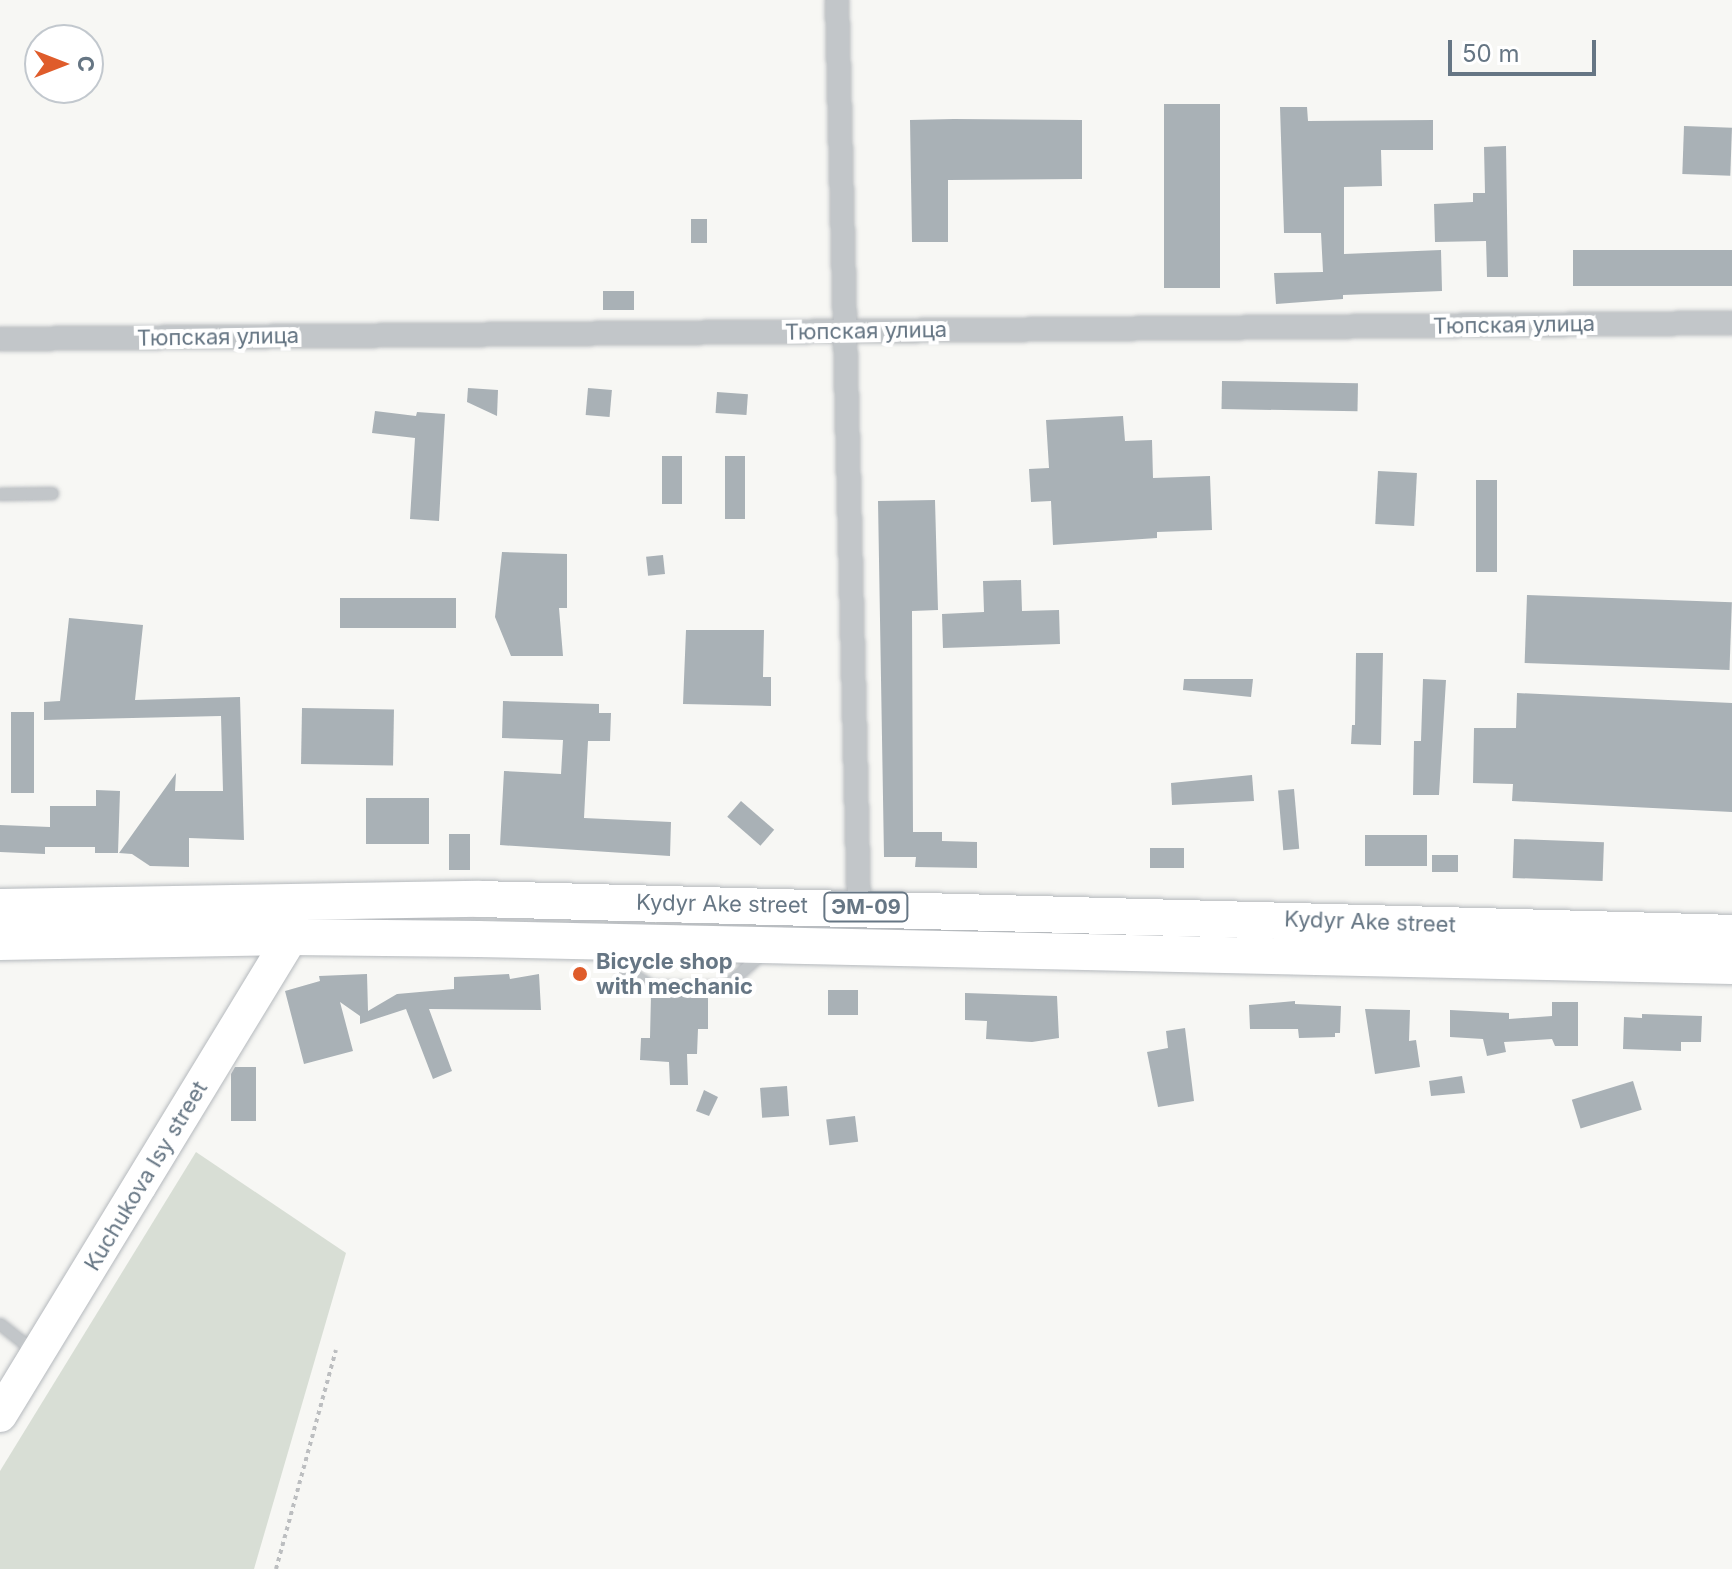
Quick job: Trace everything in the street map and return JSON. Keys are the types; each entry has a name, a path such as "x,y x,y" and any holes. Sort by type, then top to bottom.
{"highway":[{"name":"Kydyr Ake street","path":"0,907 479,899 1732,933"},
{"name":"Kydyr Ake street","path":"0,942 291,937 587,944 772,944 1732,966"}],"main road":[{"path":"291,937 292,900"},
{"name":"Kuchukova Isy street","path":"0,1415 291,937"}],"street":[{"path":"837,0 859,907"},
{"name":"Тюпская улица","path":"0,339 1732,323"}],"lane":[{"path":"0,494 52,493"},
{"path":"0,1324 38,1353"}],"path":[{"path":"276,1569 336,1350"}],"shaded area":[{"path":"196,1152 346,1253 254,1569 0,1569 0,1471"}],"building":[{"path":"1164,104 1220,104 1220,288 1164,288"},
{"path":"1280,107 1307,107 1308,121 1433,120 1433,150 1381,150 1382,186 1344,187 1344,254 1441,250 1442,291 1343,295 1343,299 1276,304 1274,273 1323,272 1321,233 1284,233"},
{"path":"910,120 1082,120 1082,179 948,180 948,242 912,242"},
{"path":"1684,126 1732,128 1730,176 1682,174"},
{"path":"1506,146 1508,277 1487,277 1486,241 1435,242 1434,204 1473,202 1473,193 1485,193 1484,147"},
{"path":"691,219 707,219 707,243 691,243"},
{"path":"1573,250 1732,250 1732,286 1573,286"},
{"path":"603,291 634,291 634,310 603,310"},
{"path":"1222,381 1358,383 1357,411 1222,409"},
{"path":"468,388 498,390 497,416 467,402"},
{"path":"588,388 612,390 610,417 586,415"},
{"path":"717,392 748,394 746,415 716,413"},
{"path":"375,411 416,416 417,412 445,414 439,521 410,519 415,438 372,433"},
{"path":"1123,416 1125,441 1152,440 1153,478 1210,476 1212,530 1157,532 1157,538 1053,545 1051,501 1031,502 1029,469 1049,468 1046,420"},
{"path":"662,456 682,456 682,504 662,504"},
{"path":"725,456 745,456 745,519 725,519"},
{"path":"1378,471 1417,473 1414,526 1375,524"},
{"path":"1476,480 1497,480 1497,572 1476,572"},
{"path":"935,500 938,610 912,611 913,832 942,832 942,841 977,842 977,868 915,867 916,857 884,857 878,501"},
{"path":"502,552 567,554 567,608 559,608 563,656 511,656 495,617"},
{"path":"663,555 665,574 648,576 646,557"},
{"path":"1021,580 1022,611 1059,610 1060,644 943,648 942,614 984,612 983,581"},
{"path":"1527,595 1732,602 1730,670 1525,663"},
{"path":"340,598 456,598 456,628 340,628"},
{"path":"69,618 143,625 135,700 240,697 244,840 189,838 189,867 150,866 132,854 119,853 176,773 175,791 223,791 221,716 44,720 44,702 60,701"},
{"path":"686,630 764,630 763,677 771,677 771,706 683,704"},
{"path":"1356,653 1383,653 1381,745 1351,744 1352,725 1355,725"},
{"path":"1184,679 1253,679 1251,697 1183,690"},
{"path":"1423,679 1446,680 1439,795 1413,795 1414,741 1421,741"},
{"path":"1517,693 1732,703 1732,812 1512,801 1513,784 1473,783 1474,728 1516,728"},
{"path":"503,701 599,704 599,713 611,713 610,741 588,741 584,818 671,822 670,856 500,845 504,771 561,774 563,740 502,738"},
{"path":"302,708 394,710 393,766 301,764"},
{"path":"11,712 34,712 34,793 11,793"},
{"path":"1252,775 1254,801 1172,805 1171,783"},
{"path":"1294,789 1299,849 1283,850 1278,790"},
{"path":"96,790 120,791 118,853 95,853 95,847 45,847 45,854 0,852 0,825 50,827 50,806 96,806"},
{"path":"366,798 429,798 429,844 366,844"},
{"path":"741,801 774,830 760,846 727,817"},
{"path":"449,834 470,834 470,870 449,870"},
{"path":"1365,835 1427,835 1427,866 1365,866"},
{"path":"1514,839 1604,842 1603,881 1513,878"},
{"path":"1150,848 1184,848 1184,868 1150,868"},
{"path":"1432,855 1458,855 1458,872 1432,872"},
{"path":"367,974 368,1011 397,994 454,989 454,977 509,974 510,979 539,974 541,1010 429,1009 452,1071 433,1079 406,1009 360,1024 360,1016 340,1002 353,1051 304,1064 285,991 320,981 319,976"},
{"path":"828,990 858,990 858,1015 828,1015"},
{"path":"965,993 1057,996 1059,1038 1032,1042 986,1039 987,1021 965,1020"},
{"path":"651,995 708,996 708,1029 698,1029 697,1054 687,1054 688,1085 670,1085 669,1062 640,1060 641,1038 650,1038"},
{"path":"1295,1001 1295,1004 1341,1006 1340,1033 1335,1033 1335,1037 1299,1038 1298,1029 1250,1029 1249,1005"},
{"path":"1552,1002 1578,1002 1578,1046 1555,1046 1552,1039 1504,1042 1506,1052 1487,1056 1483,1039 1450,1037 1450,1010 1509,1013 1509,1019 1552,1016"},
{"path":"1365,1009 1410,1010 1409,1041 1416,1040 1420,1067 1375,1074"},
{"path":"1642,1014 1702,1016 1701,1042 1681,1042 1681,1051 1623,1049 1624,1017 1642,1018"},
{"path":"1185,1028 1194,1101 1158,1107 1147,1052 1168,1048 1166,1031"},
{"path":"235,1067 256,1067 256,1121 231,1121 231,1074"},
{"path":"1462,1076 1465,1093 1431,1096 1429,1081"},
{"path":"1633,1081 1642,1110 1581,1128 1572,1100"},
{"path":"787,1086 789,1116 762,1118 760,1088"},
{"path":"704,1090 718,1097 709,1116 696,1111"},
{"path":"855,1116 858,1142 829,1145 826,1120"}],"place":[{"name":"Bicycle shop with mechanic","path":"580,974"}]}
